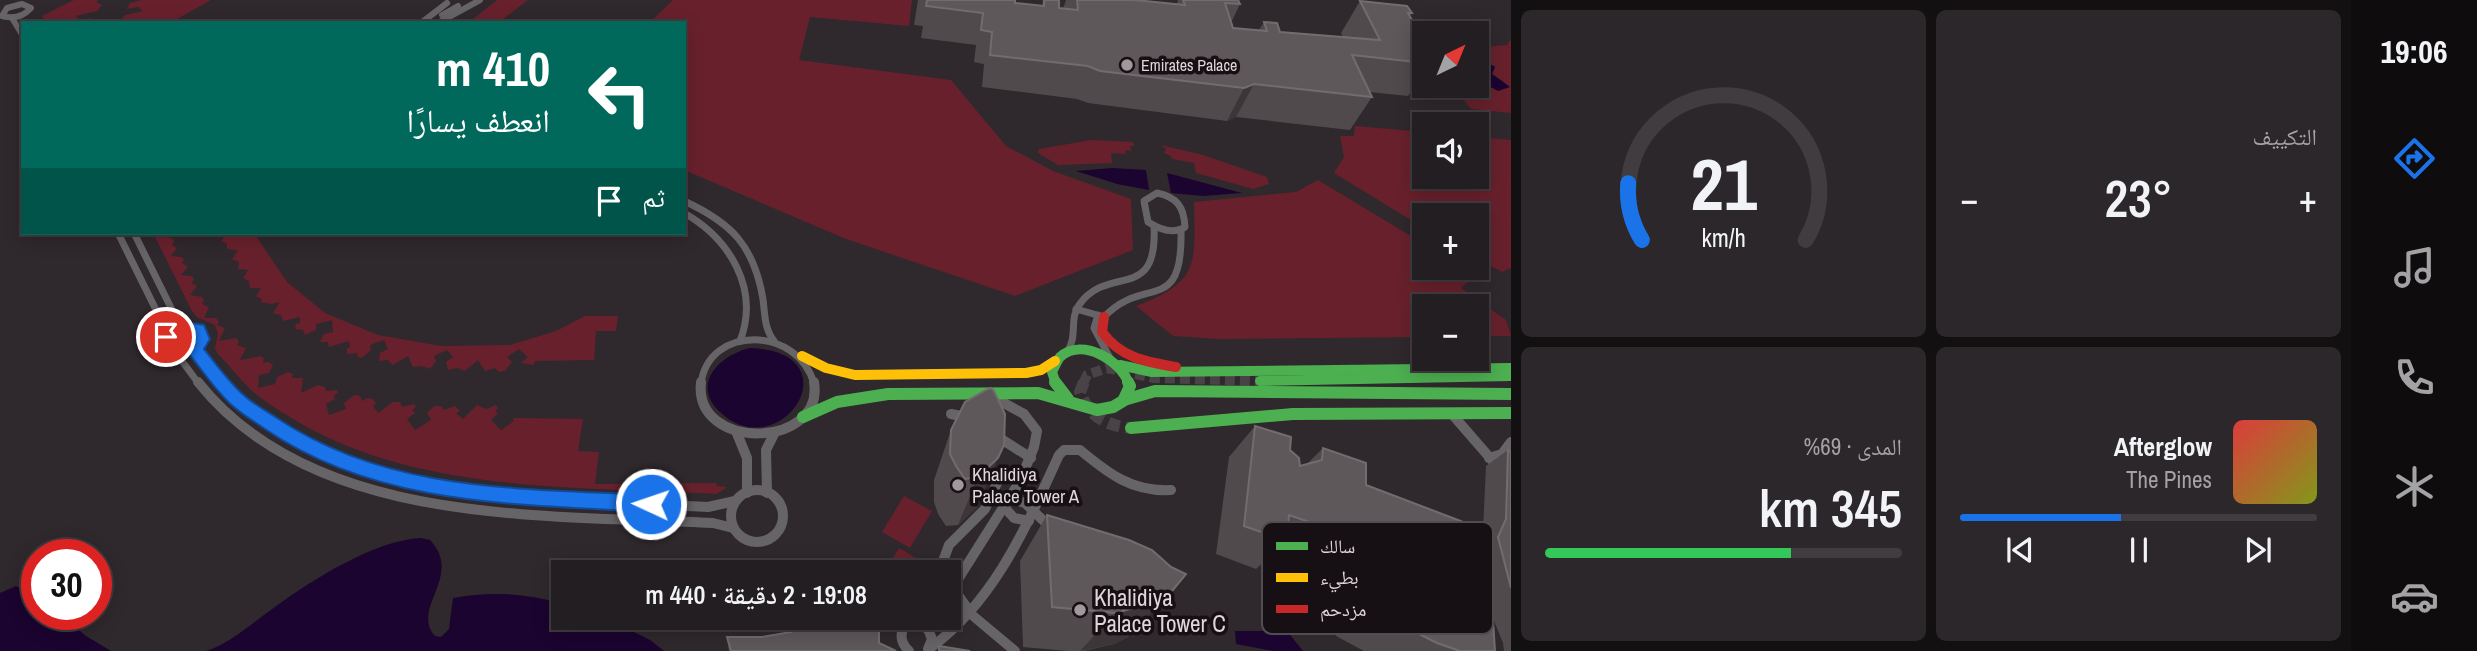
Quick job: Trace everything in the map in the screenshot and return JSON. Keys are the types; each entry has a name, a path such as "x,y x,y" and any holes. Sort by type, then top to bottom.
{"street":[{"path":"434,21 469,0"},
{"path":"442,21 480,0"},
{"path":"423,21 447,2 458,6"},
{"path":"22,5 30,6 26,13 12,18 3,17 1,14 10,7 22,5"},
{"path":"26,13 28,21"},
{"path":"12,18 21,33"},
{"path":"1151,194 1173,197 1182,207 1185,227 1168,232 1154,226 1148,222 1144,201 1151,194"},
{"path":"686,202 724,222 749,251 760,281 764,325 774,341"},
{"path":"686,214 700,220 716,234 735,263 749,309 747,326 740,341"},
{"path":"1154,226 1155,253 1146,271 1129,281 1099,289 1076,309 1075,339 1067,352 1041,370 1026,373 874,376 835,371 774,341 740,341 722,348 708,360 699,385 703,404 708,412 725,426 749,434 775,432 837,402 858,397 1044,394 1098,410 1111,408 1138,394 1155,391 1511,394"},
{"path":"1124,400 1128,392 1128,382 1094,328 1101,316 1120,304 1158,292 1174,278 1183,257 1181,230"},
{"path":"119,235 163,324 166,337"},
{"path":"135,235 176,318 186,328"},
{"path":"735,263 749,251"},
{"path":"1076,309 1101,316"},
{"path":"1101,316 1104,337 1121,354 1141,363 1169,365 1185,370"},
{"path":"186,328 199,330 202,335 195,350 179,357 168,358 161,353 160,346 166,337 186,328"},
{"path":"179,357 213,400 239,424 301,462 355,484 396,496 464,508 713,523 733,528 743,538 757,542 777,534 784,522 783,509 776,499 767,493 747,493 735,501 708,507 492,495 426,486 384,476 330,457 267,423 228,391 195,350"},
{"path":"1067,352 1092,351 1144,373 1185,370 1511,368"},
{"path":"802,356 813,372 816,390 814,400 803,417"},
{"path":"1055,361 1052,377 1058,389 1068,399"},
{"path":"1260,381 1511,376"},
{"path":"961,561 1006,503 1031,458 1037,430 1032,421 1007,403 984,394"},
{"path":"1450,413 1511,482"},
{"path":"1131,428 1267,415 1511,413"},
{"path":"951,414 975,421"},
{"path":"987,429 1031,458"},
{"path":"736,431 747,458 747,493"},
{"path":"767,493 766,450 775,432"},
{"path":"1489,458 1503,454 1511,442"},
{"path":"928,650 953,634 972,615 1031,517 1059,455 1071,449 1087,455 1108,474 1133,487 1152,491 1171,490"},
{"path":"948,560 948,545 979,515 999,479"},
{"path":"993,494 1006,503 1014,518 1031,517"},
{"path":"733,528 730,514 735,501"},
{"path":"1006,503 1025,502 1031,517 1064,540"},
{"path":"961,599 972,615 1015,651"},
{"path":"903,630 902,644 909,651"},
{"path":"928,630 932,639 928,650"}],"shaded area":[{"path":"74,0 99,0 96,2 102,5 97,11 76,16 80,20 92,18 90,21 45,21 42,16"},
{"path":"142,0 211,0 174,21 120,21 125,15 143,11 138,7 127,9 130,3"},
{"path":"497,0 528,0 501,21 471,21"},
{"path":"673,0 912,0 909,26 810,17 799,60 951,80 1006,146 1053,171 1131,199 1133,250 1015,296 846,239 686,171 686,21 651,21"},
{"path":"1511,39 1511,113 1471,109 1462,98 1489,98 1489,79 1505,82 1492,74 1495,66 1489,63 1489,46 1507,45"},
{"path":"1489,64 1495,67 1492,74 1510,87 1498,91 1489,86"},
{"path":"1355,126 1412,131 1412,189 1489,189 1489,138 1511,140 1511,268 1502,272 1489,265 1489,203 1412,203 1412,221 1334,173 1344,157 1340,136 1354,136"},
{"path":"1091,140 1133,142 1134,146 1130,146 1131,151 1125,150 1126,154 1111,153 1112,163 1058,165 1038,153 1039,149"},
{"path":"1161,145 1203,155 1267,177 1269,184 1253,189 1196,173 1194,163 1172,159 1164,153 1166,149"},
{"path":"1112,168 1146,170 1149,190 1117,184 1076,171"},
{"path":"1167,173 1242,193 1203,196 1171,193"},
{"path":"1318,180 1412,237 1412,280 1469,280 1461,288 1469,294 1412,294 1412,337 1219,339 1173,336 1136,306 1157,297 1183,279 1193,256 1194,202 1296,192"},
{"path":"154,235 164,235 162,237 172,238 174,241 172,245 177,248 171,256 182,257 182,263 188,267 181,275 192,276 194,280 191,283 197,286 190,295 202,297 202,304 209,307 204,318 216,318 219,322 217,325 225,328 219,341 236,338 239,341 237,345 246,348 240,360 261,356 264,358 263,363 269,362 273,365 269,373 259,375 258,388 275,384 277,377 288,372 293,374 292,378 303,378 301,393 318,385 325,387 326,391 337,390 335,399 326,404 329,415 346,409 344,403 354,395 360,396 362,401 373,399 376,404 373,406 378,413 393,402 400,402 402,407 414,404 416,407 412,410 415,413 407,419 415,430 431,420 427,413 434,406 441,406 444,410 455,406 460,411 456,413 463,419 477,405 486,409 496,405 498,408 495,411 498,414 491,420 501,430 514,421 513,418 583,419 578,451 599,452 595,484 716,483 717,486 727,487 717,494 556,487 448,474 396,462 346,445 298,422 255,394 218,354 215,348 218,334 215,325 197,317"},
{"path":"226,235 255,235 287,282 325,313 378,335 441,346 510,345 556,331 585,316 618,316 616,331 596,331 594,360 535,361 534,365 521,363 528,357 519,349 507,357 512,362 505,371 499,372 495,368 485,371 478,360 465,371 457,368 448,370 446,362 453,357 447,350 434,356 436,361 430,369 413,367 408,356 393,365 388,360 379,361 380,353 388,349 384,340 370,345 371,350 362,358 358,357 357,353 347,354 349,341 329,347 328,342 320,342 324,334 333,332 332,320 316,324 316,330 305,335 303,330 295,329 296,324 300,323 300,317 283,321 281,315 273,313 280,302 261,302 262,299 256,296 261,288 250,288 249,281 243,278 248,270 238,269 239,262 232,259 238,250 227,249 227,244 221,241"},
{"path":"1489,308 1506,320 1511,336 1489,336"},
{"path":"750,348 782,354 799,368 803,385 798,403 784,418 765,427 743,426 720,412 711,401 708,391 708,381 719,364"},
{"path":"904,496 932,511 910,548 882,532"},
{"path":"403,540 430,540 439,553 442,566 440,579 428,614 429,625 435,636 441,637 449,629 453,598 509,594 551,601 551,630 630,630 664,651 206,651 233,638 325,574 364,554"},
{"path":"899,548 919,560 892,560"},
{"path":"16,586 21,588 21,630 79,630 111,651 0,651 0,593"},
{"path":"1235,631 1290,634 1303,651 1274,651 1236,644"}],"building":[{"path":"927,0 1015,0 1015,3 1044,6 1044,0 1059,0 1059,8 1078,10 1077,0 1135,0 1185,5 1183,0 1238,0 1240,4 1225,3 1233,28 1267,31 1264,22 1277,23 1280,32 1380,40 1360,1 1407,6 1412,13 1408,13 1413,21 1412,62 1352,55 1372,97 1254,84 1244,88 990,55 992,32 981,30 983,13 926,6"},
{"path":"991,388 1005,414 1004,445 998,458 978,477 965,479 950,454 951,430 965,402"},
{"path":"1255,426 1291,437 1290,450 1299,458 1300,466 1322,460 1323,448 1366,463 1366,485 1463,522 1309,522 1289,515 1288,522 1262,522 1262,532 1244,526"},
{"path":"1508,450 1511,452 1511,588 1498,537 1506,519"},
{"path":"1047,515 1129,540 1152,550 1171,567 1186,574 1168,596 1115,613 1052,607"},
{"path":"1493,621 1495,651 1460,651 1419,634 1493,634"},
{"path":"879,630 879,643 896,651 731,651 727,637 762,637 791,632"},
{"path":"939,646 970,651 939,651"}],"tunnel":[{"path":"1083,384 1087,375 1107,368 1154,378 1260,381"},
{"path":"1084,382 1080,392 1093,413 1106,422 1131,428"}],"traffic: fast":[{"path":"803,417 837,402 854,398 906,394 1038,393 1084,408 1101,410 1120,404 1126,398 1130,386 1125,374 1115,363 1101,355 1071,351 1059,358 1052,372 1056,385 1068,399"},
{"path":"1120,365 1152,372 1511,368"},
{"path":"1260,381 1511,376"},
{"path":"1124,400 1155,391 1511,394"},
{"path":"1131,428 1293,414 1511,413"}],"traffic: slow":[{"path":"802,356 826,368 855,375 1026,373 1041,370 1055,361"}],"traffic: jam":[{"path":"1104,317 1102,332 1117,349 1134,358 1176,367"}],"place":[{"name":"Emirates Palace","path":"1127,65"},
{"name":"Khalidiya Palace Tower A","path":"958,485"},
{"name":"Khalidiya Palace Tower C","path":"1080,610"}],"route":[{"path":"166,337 186,328 199,330 202,339 195,350 239,402 298,442 365,471 405,482 470,493 651,504"}]}
